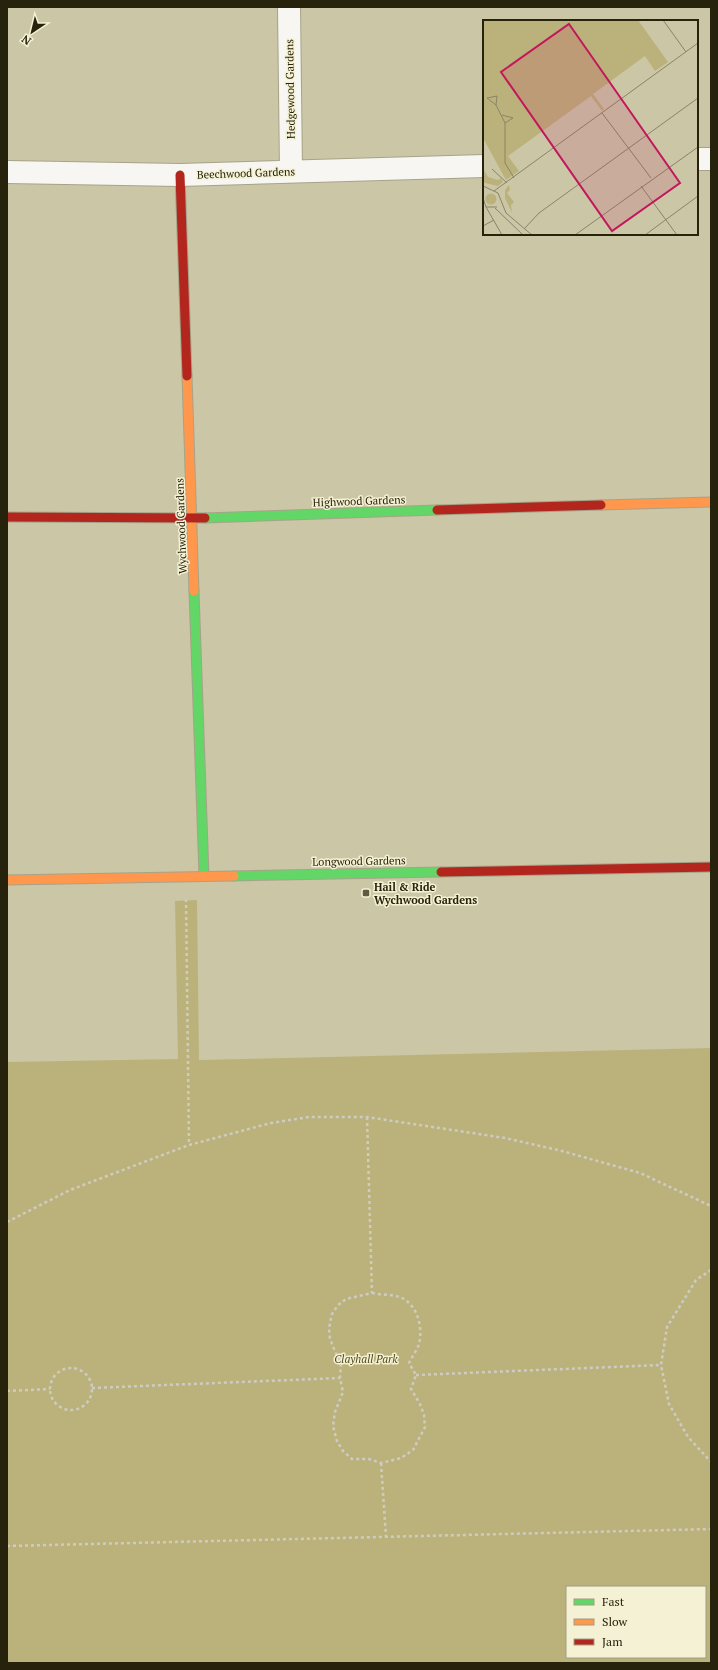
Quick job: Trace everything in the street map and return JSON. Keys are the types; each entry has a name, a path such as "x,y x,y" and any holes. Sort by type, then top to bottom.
{"street":[{"name":"Hedgewood Gardens","path":"289,7 291,171"},
{"path":"698,159 711,159"},
{"name":"Beechwood Gardens","path":"7,172 180,174 483,166"},
{"name":"Wychwood Gardens","path":"180,174 193,518 204,876"},
{"name":"Highwood Gardens","path":"7,517 193,518 711,502"},
{"name":"Longwood Gardens","path":"7,880 711,867"}],"path":[{"path":"186,877 189,1145"},
{"path":"367,1117 372,1293"},
{"path":"7,1222 70,1190 189,1145 279,1122 309,1118 367,1117 505,1138 562,1151 640,1173 711,1206"},
{"path":"711,1270 696,1280 667,1327 661,1365 669,1404 688,1437 711,1462"},
{"path":"372,1293 383,1295 392,1294 403,1298 412,1306 420,1326 418,1346 409,1363 416,1375 411,1389 420,1404 424,1415 425,1427 413,1450 402,1458 381,1463 370,1459 352,1459 343,1451 337,1440 333,1426 335,1412 343,1392 340,1378 341,1366 330,1339 329,1328 332,1314 338,1305 346,1299 372,1293"},
{"path":"416,1375 661,1365"},
{"path":"74,1367 87,1374 92,1388 88,1401 84,1406 71,1410 59,1406 51,1395 50,1389 54,1375 67,1368 74,1367"},
{"path":"92,1388 340,1378"},
{"path":"7,1391 50,1389"},
{"path":"381,1463 386,1537"},
{"path":"7,1546 711,1529"}],"green space":[{"name":"Clayhall Park","path":"197,900 199,1060 711,1048 711,1663 7,1663 7,1062 178,1059 175,901"}],"traffic: fast":[{"path":"205,518 437,510"},
{"path":"194,591 204,876"},
{"path":"234,876 441,872"}],"traffic: slow":[{"path":"187,376 194,591"},
{"path":"601,505 711,502"},
{"path":"7,880 234,876"}],"traffic: jam":[{"path":"180,175 187,376"},
{"path":"437,510 601,505"},
{"path":"7,517 205,518"},
{"path":"441,872 711,867"}],"place":[{"name":"Hail & Ride Wychwood Gardens","path":"366,893"}]}
